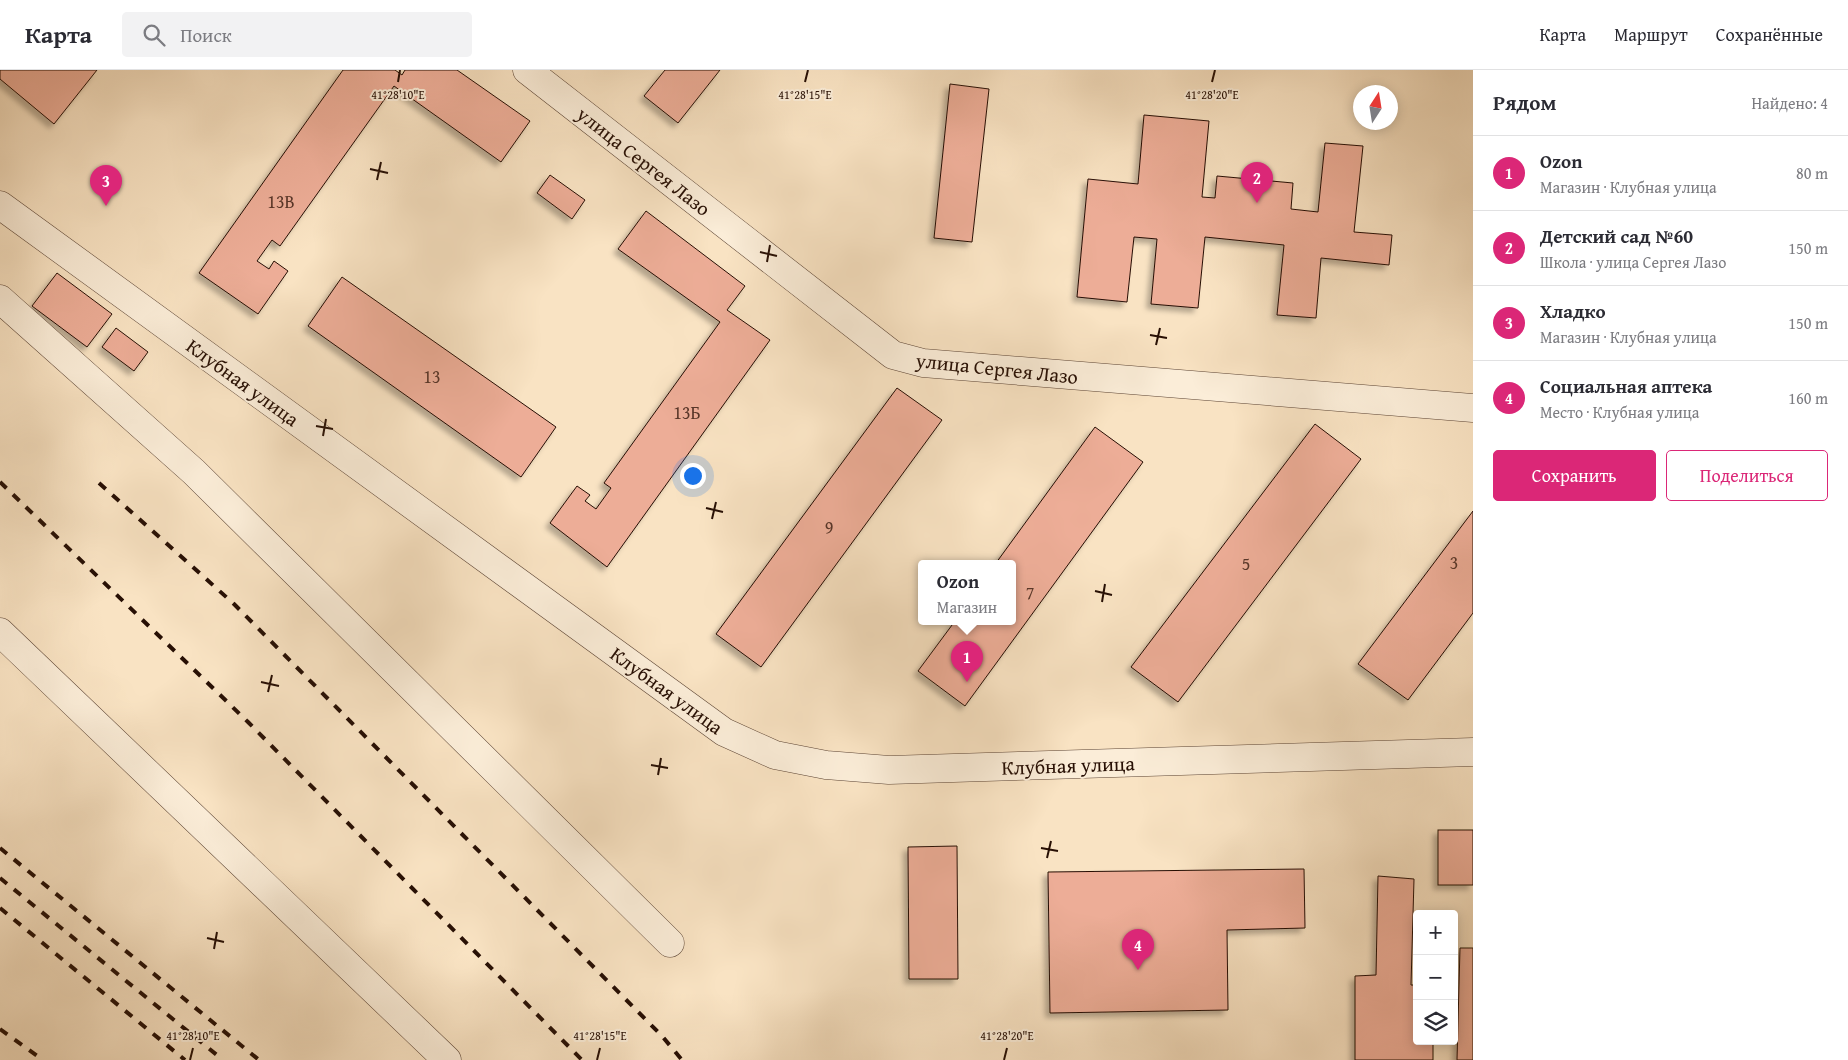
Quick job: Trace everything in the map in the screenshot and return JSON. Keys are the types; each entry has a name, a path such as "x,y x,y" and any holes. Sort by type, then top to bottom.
{"street":[{"name":"улица Сергея Лазо","path":"528,70 893,355 923,363 1473,408"},
{"name":"Клубная улица","path":"0,205 724,732 775,755 826,765 889,770 1473,752"},
{"path":"0,299 194,472 670,943"},
{"path":"0,632 447,1060"},
{"path":"1444,753 1473,735"}],"building":[{"path":"0,70 97,70 54,124 0,79"},
{"path":"343,70 395,70 402,75 405,70 457,70 530,121 501,162 394,86 280,246 272,240 257,261 269,269 274,261 288,271 258,314 199,273"},
{"path":"665,70 720,70 678,123 644,96"},
{"path":"950,84 989,89 972,242 934,238"},
{"path":"1144,115 1209,121 1202,197 1215,198 1217,176 1293,183 1291,209 1318,212 1325,143 1363,146 1354,232 1392,235 1389,265 1321,258 1316,318 1277,315 1284,245 1205,237 1198,308 1151,304 1157,239 1134,237 1127,302 1077,297 1088,179 1138,184"},
{"path":"550,175 585,200 572,219 537,193"},
{"path":"646,211 745,286 727,310 770,340 607,567 550,523 577,486 590,495 585,501 596,509 611,488 604,483 720,322 618,249"},
{"path":"57,273 112,314 87,347 32,306"},
{"path":"342,277 556,427 521,477 308,326"},
{"path":"116,328 148,352 134,371 102,347"},
{"path":"897,388 942,420 761,667 716,634"},
{"path":"1315,424 1361,459 1178,702 1131,667"},
{"path":"1095,427 1143,462 965,706 918,671 952,625 1016,625 1016,560 998,560"},
{"path":"1473,511 1473,613 1408,700 1358,664"},
{"path":"1438,830 1473,830 1473,885 1438,885"},
{"path":"957,846 958,979 909,979 908,847"},
{"path":"1304,869 1305,928 1227,930 1228,1010 1050,1013 1048,872"},
{"path":"1378,876 1414,879 1411,985 1413,985 1413,1045 1433,1045 1433,1060 1355,1060 1355,976 1376,975"},
{"path":"1460,948 1473,948 1473,1060 1457,1060"}],"railway":[{"path":"0,482 248,722 582,1060"},
{"path":"99,483 234,604 662,1036 682,1060"},
{"path":"0,848 259,1060"},
{"path":"0,878 223,1060"},
{"path":"0,908 185,1060"},
{"path":"0,1029 43,1060"}],"place":[{"name":"Детский сад №60","path":"1257,203"},
{"name":"Хладко","path":"106,206"},
{"name":"Ozon","path":"967,682"},
{"name":"Социальная аптека","path":"1138,970"}]}
